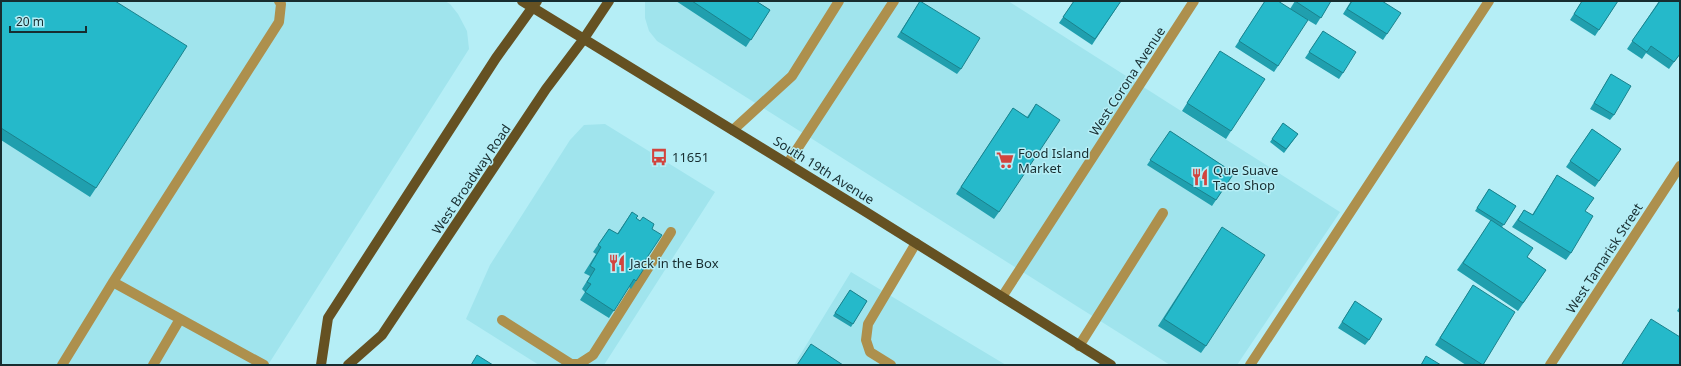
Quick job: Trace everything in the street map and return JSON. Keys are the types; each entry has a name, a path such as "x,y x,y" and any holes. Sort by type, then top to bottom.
{"main road":[{"name":"South 19th Avenue","path":"522,1 534,4 583,40 788,163 1111,365"},
{"name":"West Broadway Road","path":"348,365 382,335 546,89 583,40 609,1"},
{"path":"321,365 328,318 496,58 534,4"}],"street":[{"path":"62,365 113,282 279,22 281,4 279,1"},
{"path":"734,130 792,76 839,1"},
{"path":"788,163 894,1"},
{"name":"West Corona Avenue","path":"1002,297 1194,1"},
{"path":"1250,365 1489,1"},
{"name":"West Tamarisk Street","path":"1550,365 1680,166"},
{"path":"1080,346 1163,213"},
{"path":"502,320 571,364 580,364 593,355 671,232"},
{"path":"891,365 870,352 866,340 868,324 916,243"},
{"path":"113,282 264,365"},
{"path":"153,365 180,319"}],"shaded area":[{"path":"1,1 445,1 450,4 458,14 467,31 469,49 268,365 1,365"},
{"path":"645,1 1008,1 1340,212 1237,365 1170,365 657,41 649,31 645,18"},
{"path":"605,124 715,192 604,365 539,365 466,319 490,265 570,140 584,125"},
{"path":"851,272 1006,365 794,365"}],"building":[{"path":"1,1 115,1 187,46 96,188 1,128"},
{"path":"692,1 756,1 770,10 751,40"},
{"path":"920,1 980,38 961,69 901,32"},
{"path":"1074,1 1121,1 1095,39 1063,17"},
{"path":"1265,1 1278,1 1308,20 1278,66 1239,41"},
{"path":"1295,1 1331,1 1321,18"},
{"path":"1352,1 1382,1 1401,13 1387,34 1347,9"},
{"path":"1582,1 1618,1 1599,30 1574,14"},
{"path":"1660,1 1680,2 1680,54 1674,62 1651,46 1647,52 1632,41"},
{"path":"1323,31 1356,52 1343,73 1309,52"},
{"path":"1220,51 1265,79 1231,131 1187,103"},
{"path":"1611,74 1631,86 1614,115 1594,103"},
{"name":"Food Island Market","path":"1036,104 1060,120 999,212 961,187 1013,108 1028,118"},
{"path":"1283,123 1298,134 1286,149 1272,139"},
{"path":"1592,129 1621,149 1599,181 1570,161"},
{"path":"1170,131 1234,173 1216,200 1150,160"},
{"path":"1557,175 1594,198 1585,211 1593,216 1571,253 1518,220 1524,210 1533,215"},
{"path":"1489,189 1516,206 1504,225 1477,208"},
{"name":"Jack in the Box","path":"632,212 638,216 636,218 640,221 643,217 654,224 652,229 662,235 642,265 645,267 636,281 634,279 614,311 585,292 591,284 587,282 595,269 590,266 601,247 598,245 609,229 618,234"},
{"path":"1491,220 1533,248 1527,257 1546,270 1523,303 1463,263"},
{"path":"1222,227 1265,255 1206,346 1164,319"},
{"path":"1473,285 1515,312 1483,365 1440,338"},
{"path":"850,290 867,301 853,324 835,313"},
{"path":"1355,301 1382,319 1369,340 1342,322"},
{"path":"1651,319 1680,337 1680,365 1622,364"},
{"path":"811,344 843,365 797,365"},
{"path":"477,355 493,365 471,365"},
{"path":"1426,356 1441,365 1421,365"}],"place":[{"name":"11651","path":"659,157"},
{"name":"Food Island Market","path":"1005,160"},
{"name":"Que Suave Taco Shop","path":"1200,177"},
{"name":"Jack in the Box","path":"617,263"}]}
